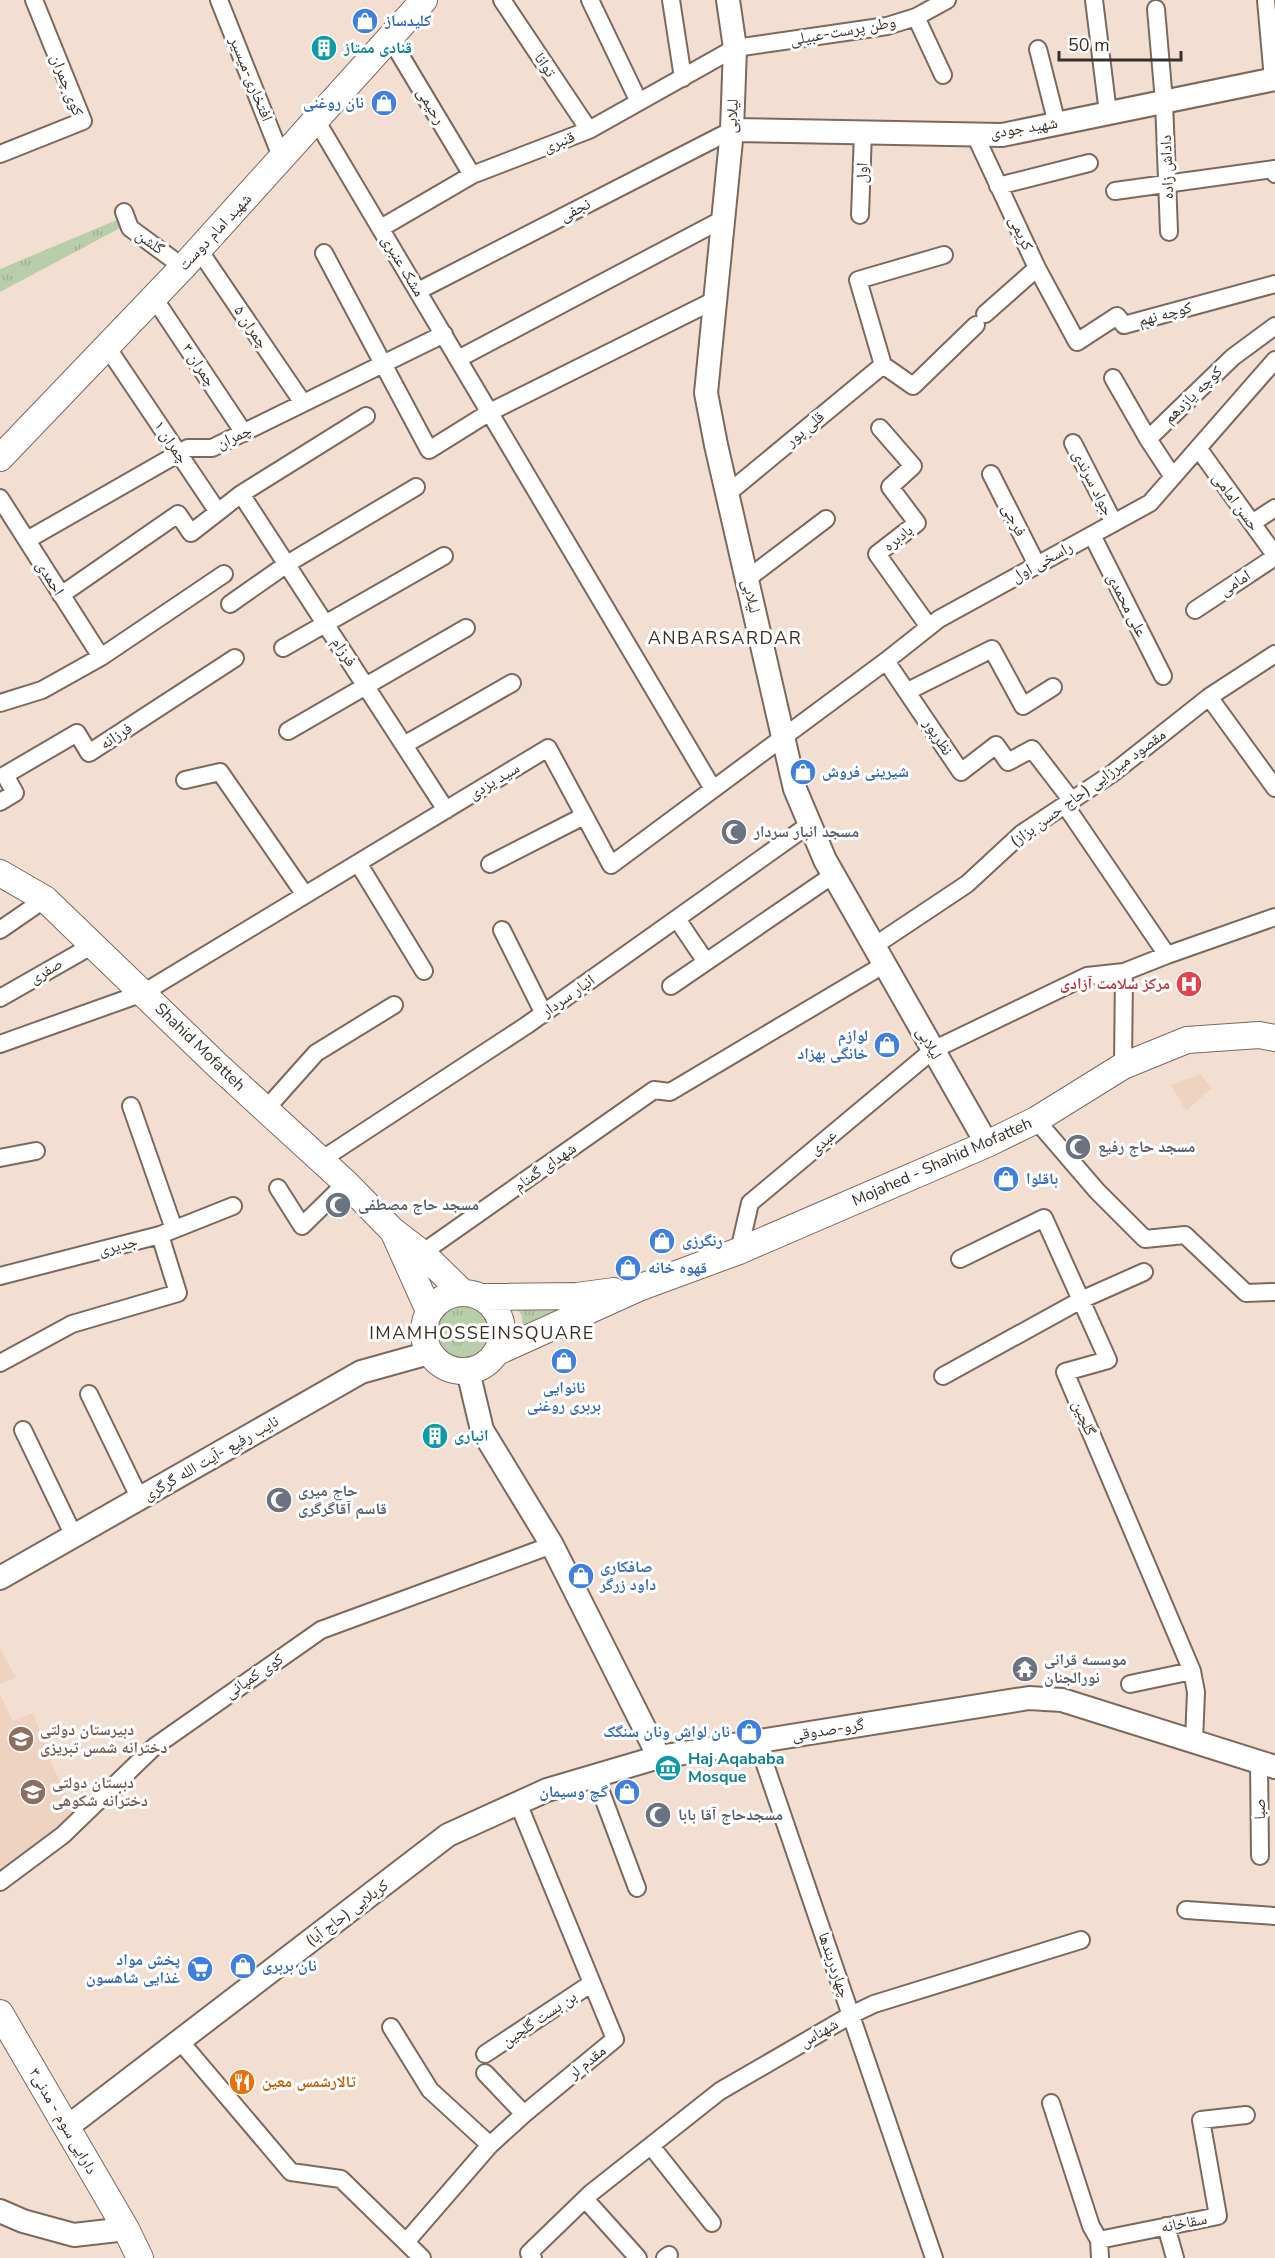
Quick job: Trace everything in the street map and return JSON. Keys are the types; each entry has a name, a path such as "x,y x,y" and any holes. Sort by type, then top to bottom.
{"main road":[{"name":"شهید امام دوست","path":"0,458 191,258 424,0"},
{"name":"Shahid Mofatteh","path":"0,873 45,899 346,1183 392,1230"},
{"name":"Mojahed - Shahid Mofatteh","path":"641,1287 739,1251 987,1144 1036,1120 1123,1066 1187,1040 1259,1035 1275,1038"},
{"path":"392,1230 472,1294 492,1305 499,1315 502,1334 497,1352 490,1361 480,1368 468,1371 446,1368 429,1353 423,1332 429,1311 449,1294 472,1294 577,1296 641,1287"},
{"path":"392,1230 429,1311"},
{"path":"497,1352 641,1287"},
{"name":"دارایی سوم - مدنی۳","path":"0,2013 126,2229 140,2258"},
{"name":"دارایی سوم - مدنی۳","path":"126,2229 152,2258"}],"street":[{"name":"کوی چمران","path":"0,154 82,121 34,0"},
{"name":"افتخاری-میسیر","path":"219,0 282,159"},
{"name":"توانا","path":"502,0 589,130"},
{"path":"590,0 639,102"},
{"path":"671,0 683,78"},
{"name":"لیلابی","path":"728,0 735,48 732,130 706,393 727,494 795,789 834,875 987,1144"},
{"name":"وطن پرست-عبیلی","path":"735,48 886,26 916,17 947,0"},
{"path":"1094,0 1108,113"},
{"path":"1266,0 1274,79"},
{"name":"داداش زاده","path":"1156,9 1164,101 1169,232"},
{"path":"916,17 943,75"},
{"name":"رحیمی","path":"390,38 472,175"},
{"name":"قنبری","path":"381,228 472,175 589,130 735,48"},
{"path":"1038,49 1057,124"},
{"name":"شهید جودی","path":"732,130 1002,135 1274,79"},
{"name":"مشک عنبری","path":"316,120 713,789"},
{"name":"نجفی","path":"418,291 732,130"},
{"name":"اول","path":"860,214 863,132"},
{"name":"کریمی","path":"883,365 913,386 1037,268 975,135"},
{"path":"998,186 1089,163"},
{"path":"1115,191 1274,169 1275,174"},
{"name":"گلشن","path":"124,212 130,228 191,258"},
{"path":"458,359 723,219"},
{"path":"324,253 429,450 490,412 715,300"},
{"path":"883,365 858,279 944,255"},
{"name":"چمران ۵","path":"191,258 303,403"},
{"name":"کوچه نهم","path":"1037,268 1077,342 1118,316 1124,326 1275,284"},
{"name":"چمران ۳","path":"154,297 244,433"},
{"name":"کوچه یازدهم","path":"1148,439 1233,357 1275,326"},
{"name":"چمران","path":"27,540 188,448 212,448 444,334"},
{"name":"چمران ۱","path":"107,347 218,512"},
{"name":"راسخی اول","path":"783,737 939,619 1150,503 1275,360"},
{"name":"قلی پور","path":"727,494 883,365"},
{"path":"1113,378 1173,477"},
{"path":"61,595 178,514 191,533 242,494 366,417"},
{"name":"بادبره","path":"880,428 914,466 890,487 917,523 877,554 929,627"},
{"name":"جواد سرندی","path":"1073,442 1114,523"},
{"name":"حسن امامی","path":"1198,448 1275,556"},
{"name":"فرجی","path":"991,474 1037,565"},
{"path":"230,604 287,564 416,487"},
{"name":"فرزام","path":"242,494 446,810"},
{"name":"احمدی","path":"0,498 100,657"},
{"path":"1252,523 1275,508"},
{"path":"747,579 826,519"},
{"name":"علی محمدی","path":"1092,535 1163,676"},
{"path":"283,648 444,556"},
{"name":"امامی","path":"1195,610 1275,556"},
{"path":"0,703 42,690 100,657 224,574"},
{"path":"288,731 466,628"},
{"path":"908,691 992,649 1023,706 1053,687"},
{"name":"مقصود میرزایی (حاج حسن بزاز)","path":"670,1092 879,955 967,884 1021,834 1113,773 1209,698 1275,654"},
{"name":"فرزانه","path":"0,802 15,793 5,775 76,733 89,753 235,658"},
{"name":"نظرپور","path":"886,661 961,772 996,745 1008,762 1032,749 1069,803"},
{"path":"404,745 512,683"},
{"path":"1209,698 1275,788"},
{"name":"سید یزدی","path":"0,1044 143,993 548,748 611,865 783,737"},
{"path":"185,780 220,772 305,895"},
{"path":"1069,803 1167,955"},
{"path":"490,864 584,816"},
{"name":"انبار سردار","path":"321,1160 544,1014 810,824"},
{"path":"358,863 424,971"},
{"path":"671,986 834,875"},
{"path":"0,930 45,899"},
{"name":"عبدی","path":"739,1251 750,1203 933,1050 1087,976 1124,972 1275,917"},
{"path":"677,919 706,962"},
{"path":"502,930 544,1014"},
{"name":"صفری","path":"0,998 93,945"},
{"path":"1123,1066 1124,972"},
{"path":"266,1109 316,1053 394,1005"},
{"name":"شهدای گمنام","path":"422,1253 654,1090 670,1092"},
{"path":"0,1363 72,1323 178,1293 167,1232 131,1107"},
{"path":"1036,1120 1097,1191 1146,1239 1185,1235 1246,1293 1275,1292"},
{"path":"0,1158 36,1151"},
{"path":"278,1188 302,1226 346,1183"},
{"name":"جدیری","path":"0,1276 167,1232 233,1206"},
{"name":"گلچین","path":"960,1259 1044,1218 1108,1360 1065,1372 1192,1671 1196,1692 1194,1741"},
{"path":"943,1376 1081,1300 1144,1272"},
{"name":"نایب رفیع -آیت الله گرگری","path":"0,1578 361,1372 429,1353"},
{"path":"468,1371 482,1430 552,1545 659,1757"},
{"path":"89,1394 140,1499"},
{"path":"23,1430 74,1536"},
{"name":"کوی کمپانی","path":"0,1882 63,1835 154,1747 321,1630 552,1545"},
{"path":"1130,1684 1192,1671"},
{"name":"گرو-صدوقی","path":"659,1757 1029,1698 1062,1700 1267,1765"},
{"name":"چهاردربندها","path":"757,1741 934,2258"},
{"name":"کربلایی (حاج آبا)","path":"66,2128 448,1835 546,1790 659,1757"},
{"name":"صبا","path":"1260,1856 1267,1765"},
{"path":"595,1776 636,1888"},
{"name":"مقدم لر","path":"406,2242 490,2145 615,2039 518,1803"},
{"path":"1186,1910 1275,1916"},
{"name":"شهناس","path":"532,2258 529,2253 588,2196 720,2091 851,2015 874,2004 1081,1940"},
{"name":"بن بست گلچین","path":"485,2054 592,1983"},
{"path":"391,2027 430,2090 490,2145"},
{"path":"180,2041 291,2172 341,2179 422,2258"},
{"path":"485,2073 524,2114"},
{"path":"1051,2103 1091,2226 1099,2240 1100,2258"},
{"name":"سقاخانه","path":"1099,2240 1218,2216 1201,2120 1246,2115"},
{"path":"651,2146 712,2223"},
{"path":"588,2196 638,2258"},
{"path":"0,2211 23,2221 74,2235 126,2229"},
{"path":"1166,2226 1175,2258"}],"shaded area":[{"path":"1200,1074 1212,1088 1186,1111 1171,1085"},
{"name":"دبیرستان دولتی دخترانه شمس تبریزی","path":"0,1648 16,1678 0,1684"},
{"name":"دبستان دولتی دخترانه شکوهی","path":"0,1694 13,1721 33,1713 51,1762 76,1816 0,1874"}],"green space":[{"path":"119,219 122,227 0,292 0,269"},
{"path":"460,1304 470,1304 485,1312 491,1321 493,1332 491,1343 485,1352 470,1360 460,1360 449,1355 442,1348 437,1337 437,1327 442,1316 449,1309"},
{"path":"516,1307 580,1309 523,1337 522,1316"}],"place":[{"name":"کلیدساز","path":"365,21"},
{"name":"قنادی ممتاز","path":"324,48"},
{"name":"نان روغنی","path":"384,103"},
{"name":"شیرینی فروش","path":"803,772"},
{"name":"مسجد انبار سردار","path":"734,832"},
{"name":"مرکز سلامت آزادی","path":"1189,984"},
{"name":"لوازم خانگی بهزاد","path":"887,1045"},
{"name":"مسجد حاج رفیع","path":"1078,1147"},
{"name":"باقلوا","path":"1006,1179"},
{"name":"مسجد حاج مصطفی","path":"338,1205"},
{"name":"رنگرزی","path":"662,1241"},
{"name":"قهوه خانه","path":"628,1268"},
{"name":"نانوایی بربری روغنی","path":"564,1361"},
{"name":"انباری","path":"435,1436"},
{"name":"حاج میری قاسم آقاگرگری","path":"279,1500"},
{"name":"صافکاری داود زرگر","path":"581,1576"},
{"name":"موسسه قرانی نورالجنان","path":"1025,1669"},
{"name":"نان لواش ونان سنگک","path":"749,1732"},
{"name":"دبیرستان دولتی دخترانه شمس تبریزی","path":"21,1739"},
{"name":"Haj Aqababa Mosque","path":"668,1768"},
{"name":"دبستان دولتی دخترانه شکوهی","path":"33,1792"},
{"name":"گچ وسیمان","path":"627,1792"},
{"name":"مسجدحاج آقا بابا","path":"658,1815"},
{"name":"نان بربری","path":"243,1966"},
{"name":"پخش مواد غذایی شاهسون","path":"200,1969"},
{"name":"تالارشمس معین","path":"242,2082"}],"district":[{"name":"ANBARSARDAR","path":"725,638"},
{"name":"IMAMHOSSEINSQUARE","path":"482,1333"}]}
